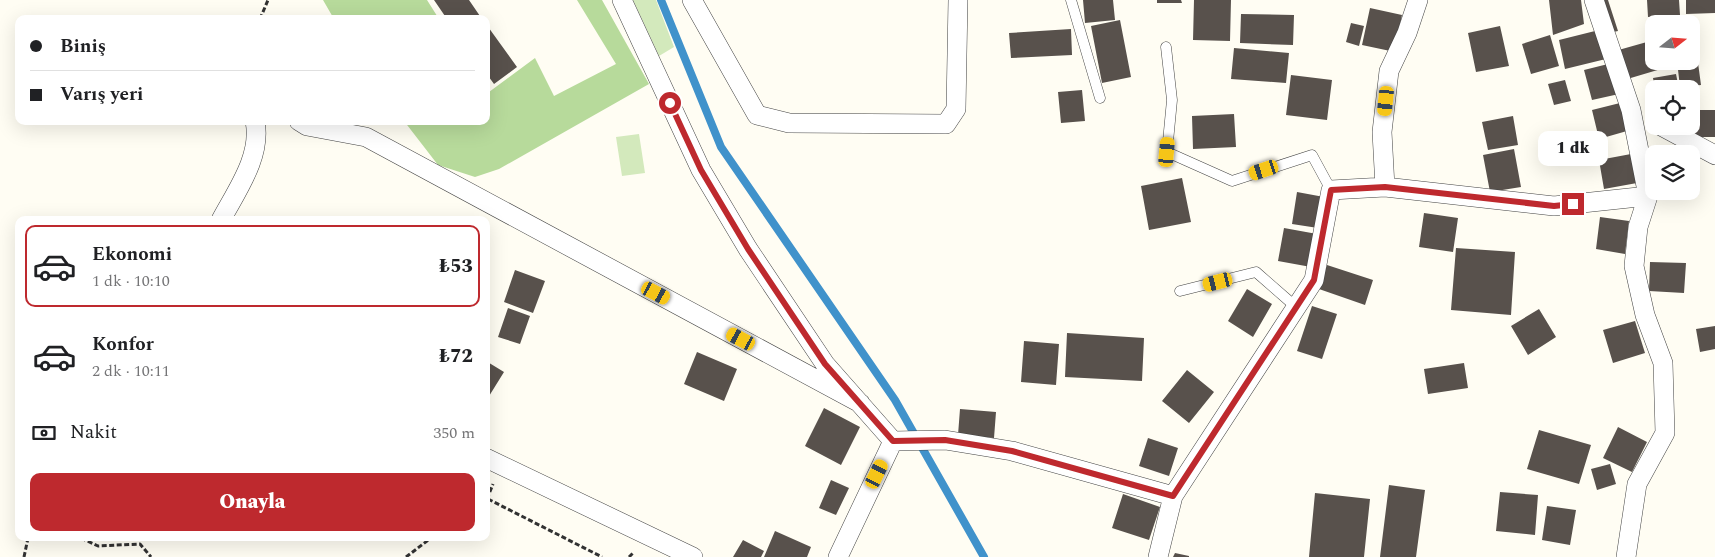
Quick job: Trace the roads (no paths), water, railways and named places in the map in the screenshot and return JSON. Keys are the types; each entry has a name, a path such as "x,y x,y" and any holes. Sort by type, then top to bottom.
{"street":[{"path":"622,0 701,170 734,225 825,364 896,441 936,440 1012,451 1173,496"},
{"path":"692,0 757,115 789,123 936,124 946,124 956,109 958,0"},
{"path":"1385,187 1382,132 1389,70 1407,33 1418,0"},
{"path":"1594,0 1631,110 1645,181"},
{"path":"1631,110 1645,117"},
{"path":"223,216 250,166 258,134 256,125"},
{"path":"305,125 366,137 860,403"},
{"path":"1678,135 1715,155"},
{"path":"1158,557 1173,496 1314,280 1331,190 1385,187 1554,206 1645,196"},
{"path":"1626,557 1637,484 1665,433 1664,363 1645,315 1634,266 1638,227 1647,200"},
{"path":"838,557 896,441"},
{"path":"490,460 694,557"}],"lane":[{"path":"1071,0 1100,98"},
{"path":"1166,47 1172,100 1167,152 1232,181 1312,155 1331,190"},
{"path":"1180,291 1256,272 1296,307"}],"waterway":[{"path":"661,0 721,147 895,400 984,557"}]}
